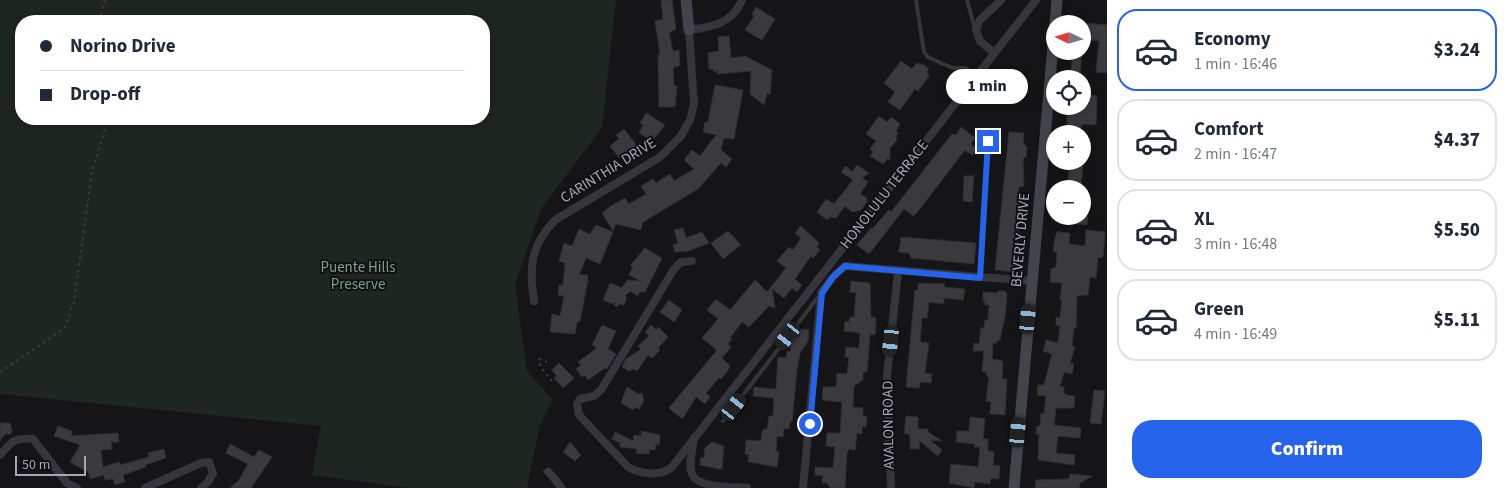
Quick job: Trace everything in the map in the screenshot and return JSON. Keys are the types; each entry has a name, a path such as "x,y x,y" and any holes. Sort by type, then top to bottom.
{"street":[{"name":"CARINTHIA DRIVE","path":"534,301 530,266 537,248 550,225 660,157 686,127 692,112 695,95 686,0"},
{"path":"689,30 721,24 732,15 742,0"},
{"path":"994,52 980,41 976,30 980,20 1001,0"},
{"name":"HONOLULU TERRACE","path":"692,260 681,262 674,269 600,390 594,396 580,400 576,408 580,415 628,467 634,470 665,472 672,468 1036,0"},
{"name":"BEVERLY DRIVE","path":"1056,15 1057,0"},
{"name":"BEVERLY DRIVE","path":"1014,488 1052,60"},
{"path":"804,488 822,293 833,277 845,266 898,272 1031,281"},
{"name":"AVALON ROAD","path":"891,488 887,376 898,272"},
{"path":"0,455 12,440 22,438 33,439 67,483 77,488"},
{"path":"694,438 691,469 694,478 703,483 747,488"},
{"path":"144,488 201,463 209,462 213,473 208,482 201,488"}],"lane":[{"path":"916,0 924,52 928,56 953,68 966,68 976,76"},
{"path":"967,0 976,30"},
{"path":"980,278 988,141"},
{"path":"722,421 822,293"}],"path":[{"path":"101,15 105,0"},
{"path":"0,372 65,328 74,302 92,172 106,125"},
{"path":"547,362 539,359 540,366 553,383"}],"green space":[{"name":"Puente Hills Preserve","path":"0,0 616,0 602,128 541,209 515,285 527,371 553,400 540,425 527,488 409,488 312,475 321,426 0,394"}],"building":[{"path":"661,0 672,0 676,29 669,33 673,51 679,50 680,65 673,68 674,86 677,86 675,107 659,107 658,55 660,54 655,21 663,19"},
{"path":"756,7 775,19 762,40 745,30 754,16 752,14"},
{"path":"1091,24 1107,25 1107,73 1096,72 1099,41 1091,40"},
{"path":"729,36 731,58 745,56 772,70 770,95 767,93 764,105 750,94 751,71 717,74 718,71 714,72 713,69 709,69 708,53 719,51 718,37"},
{"path":"1072,60 1081,60 1081,70 1071,70"},
{"path":"901,61 912,69 917,63 924,65 929,69 927,71 929,76 918,91 915,89 900,110 888,102 895,92 884,83"},
{"path":"715,85 743,90 734,139 724,138 721,150 732,159 726,167 721,163 698,189 643,222 641,230 616,224 613,231 602,213 611,206 625,198 629,204 646,194 641,186 653,179 656,183 670,174 674,181 694,169 684,160 692,150 700,156 716,135 703,132 705,122 708,122"},
{"path":"1091,95 1097,96 1096,125 1067,125 1067,115 1091,115"},
{"path":"646,113 665,125 652,141 639,133 643,125 640,123"},
{"path":"879,116 887,122 891,117 900,124 896,131 898,133 896,136 897,140 890,148 890,161 888,158 883,164 870,156 873,152 870,149 876,141 866,134"},
{"path":"961,127 975,138 971,144 977,149 972,155 965,150 916,214 913,216 904,209 869,254 857,245 889,210 891,212 952,134 956,135"},
{"path":"624,129 638,147 626,157 624,154 619,158 610,146 619,139 616,135"},
{"path":"1009,132 1024,133 1023,143 1027,148 1026,157 1023,159 1024,186 1019,187 1017,202 1022,203 1021,215 1017,216 1016,231 1019,231 1015,272 995,270"},
{"path":"857,165 869,173 862,178 868,182 860,194 867,198 867,202 861,210 852,212 845,206 836,218 830,217 827,220 817,212 826,199 834,204 853,180 841,172 846,166 852,172"},
{"path":"1069,170 1082,170 1082,180 1068,180"},
{"path":"964,176 974,176 972,202 963,201"},
{"path":"596,225 613,232 600,264 586,258 579,275 587,275 588,280 580,321 577,322 575,334 550,332 552,314 560,316 564,296 558,295 559,285 563,285 565,263 559,261 564,243 572,246 579,229 590,234"},
{"path":"801,226 819,243 817,247 820,250 813,258 811,256 795,279 802,285 797,292 792,288 784,298 772,289 775,308 769,306 749,327 742,322 730,338 732,339 728,344 731,347 722,358 730,366 727,372 706,393 710,397 705,404 696,397 683,418 681,418 669,408 717,350 702,338 718,319 707,310 716,299 730,310 755,280 767,292 786,268 777,261 789,247 793,250 801,238 795,233"},
{"path":"683,228 686,238 702,232 709,243 688,251 675,252 673,245 678,243 674,230"},
{"path":"1086,230 1105,232 1103,257 1098,258 1096,278 1090,277 1088,295 1077,296 1076,328 1074,328 1072,347 1075,347 1070,363 1074,364 1072,374 1064,372 1060,387 1064,387 1066,395 1075,396 1074,408 1056,408 1054,425 1081,428 1080,438 1058,436 1056,453 1075,455 1074,465 1038,460 1039,434 1036,434 1037,426 1040,426 1041,413 1044,414 1046,396 1037,395 1038,385 1044,385 1052,354 1043,351 1046,340 1058,343 1060,326 1056,325 1056,317 1060,318 1062,283 1050,282 1051,269 1056,267 1057,252 1053,251 1055,238 1057,232 1070,233 1069,244 1085,246"},
{"path":"728,231 741,245 723,259 711,243"},
{"path":"901,237 976,243 974,264 911,258 909,253 899,252"},
{"path":"645,248 662,258 645,292 640,292 638,296 630,291 625,296 627,298 624,305 619,304 617,307 614,305 616,302 613,304 603,300 610,283 622,288 627,280 641,281 629,275 633,267 630,266"},
{"path":"851,281 870,283 871,317 875,317 876,322 875,335 870,334 867,372 863,372 863,380 854,386 853,407 863,408 863,416 867,417 866,427 862,426 862,434 857,433 855,450 849,449 847,453 845,488 830,488 827,483 822,483 823,476 815,475 815,467 833,468 835,447 826,446 827,433 840,433 842,402 822,400 823,387 836,387 837,373 847,374 849,357 845,357 846,347 859,348 860,333 844,331 845,321 849,322 850,317 854,317 856,293 850,292"},
{"path":"918,283 945,284 944,287 965,289 963,300 944,298 944,304 929,302 927,318 922,318 920,342 929,343 925,373 932,374 931,383 920,382 919,388 906,387 915,290 918,290"},
{"path":"998,291 1005,291 1007,294 1000,340 997,340 997,343 993,343 992,359 1002,361 1002,379 1007,379 1005,415 990,414 991,402 986,401 989,377 987,377 986,372 982,372 984,351 973,351 974,343 979,344 981,328 984,328 985,320 988,320 989,305 985,305 985,301 983,301 983,292 998,293"},
{"path":"669,300 682,310 674,322 660,312"},
{"path":"602,325 616,331 608,349 616,354 607,369 605,368 588,380 585,375 582,377 576,369 581,365 578,362 597,348 592,345"},
{"path":"651,325 656,330 658,327 668,337 658,348 660,350 652,358 648,355 637,371 634,369 629,371 622,367 626,359 641,349 638,346 649,336 645,332"},
{"path":"800,329 809,330 808,341 800,353 792,422 790,422 789,429 784,428 783,437 777,436 776,451 779,452 777,467 748,462 749,455 745,454 746,440 761,441 762,432 764,429 767,429 769,416 773,416 774,398 753,396 754,387 776,389 778,357 786,358 787,351 790,351 791,338 799,337"},
{"path":"559,363 574,378 563,388 554,378 557,376 552,370"},
{"path":"627,387 638,394 642,393 644,401 639,409 635,407 633,410 621,403"},
{"path":"1094,390 1105,391 1101,424 1090,423"},
{"path":"906,416 918,417 918,429 928,429 928,432 942,441 930,440 942,450 938,456 920,441 919,449 910,449 909,434 904,434"},
{"path":"970,417 985,419 983,439 988,439 988,451 994,452 993,465 1000,466 999,479 991,478 990,484 975,482 974,488 949,483 951,464 978,467 980,447 974,447 975,444 956,442 957,431 969,431"},
{"path":"0,423 10,423 12,430 11,434 5,434 0,441"},
{"path":"58,426 72,431 71,436 118,433 119,442 111,442 112,449 101,450 103,467 119,462 120,465 149,457 148,453 164,449 166,458 123,475 125,482 115,485 113,479 105,480 104,475 90,479 88,472 70,462 80,445 54,436"},
{"path":"641,431 660,435 659,445 656,444 655,450 649,450 649,454 636,453 637,449 620,447 620,443 612,439 615,432 633,441 634,435 641,436"},
{"path":"570,442 581,455 575,461 563,452"},
{"path":"712,442 724,446 722,469 700,465 701,457 704,458 705,448"},
{"path":"230,444 254,457 259,450 272,457 251,488 230,488 239,480 248,464 226,453"},
{"path":"549,467 566,488 557,488 543,471"},
{"path":"1070,474 1092,476 1080,483 1079,488 1035,488 1036,480 1069,479"}],"route":[{"path":"810,424 822,293 833,277 845,266 980,278 988,141"}]}
